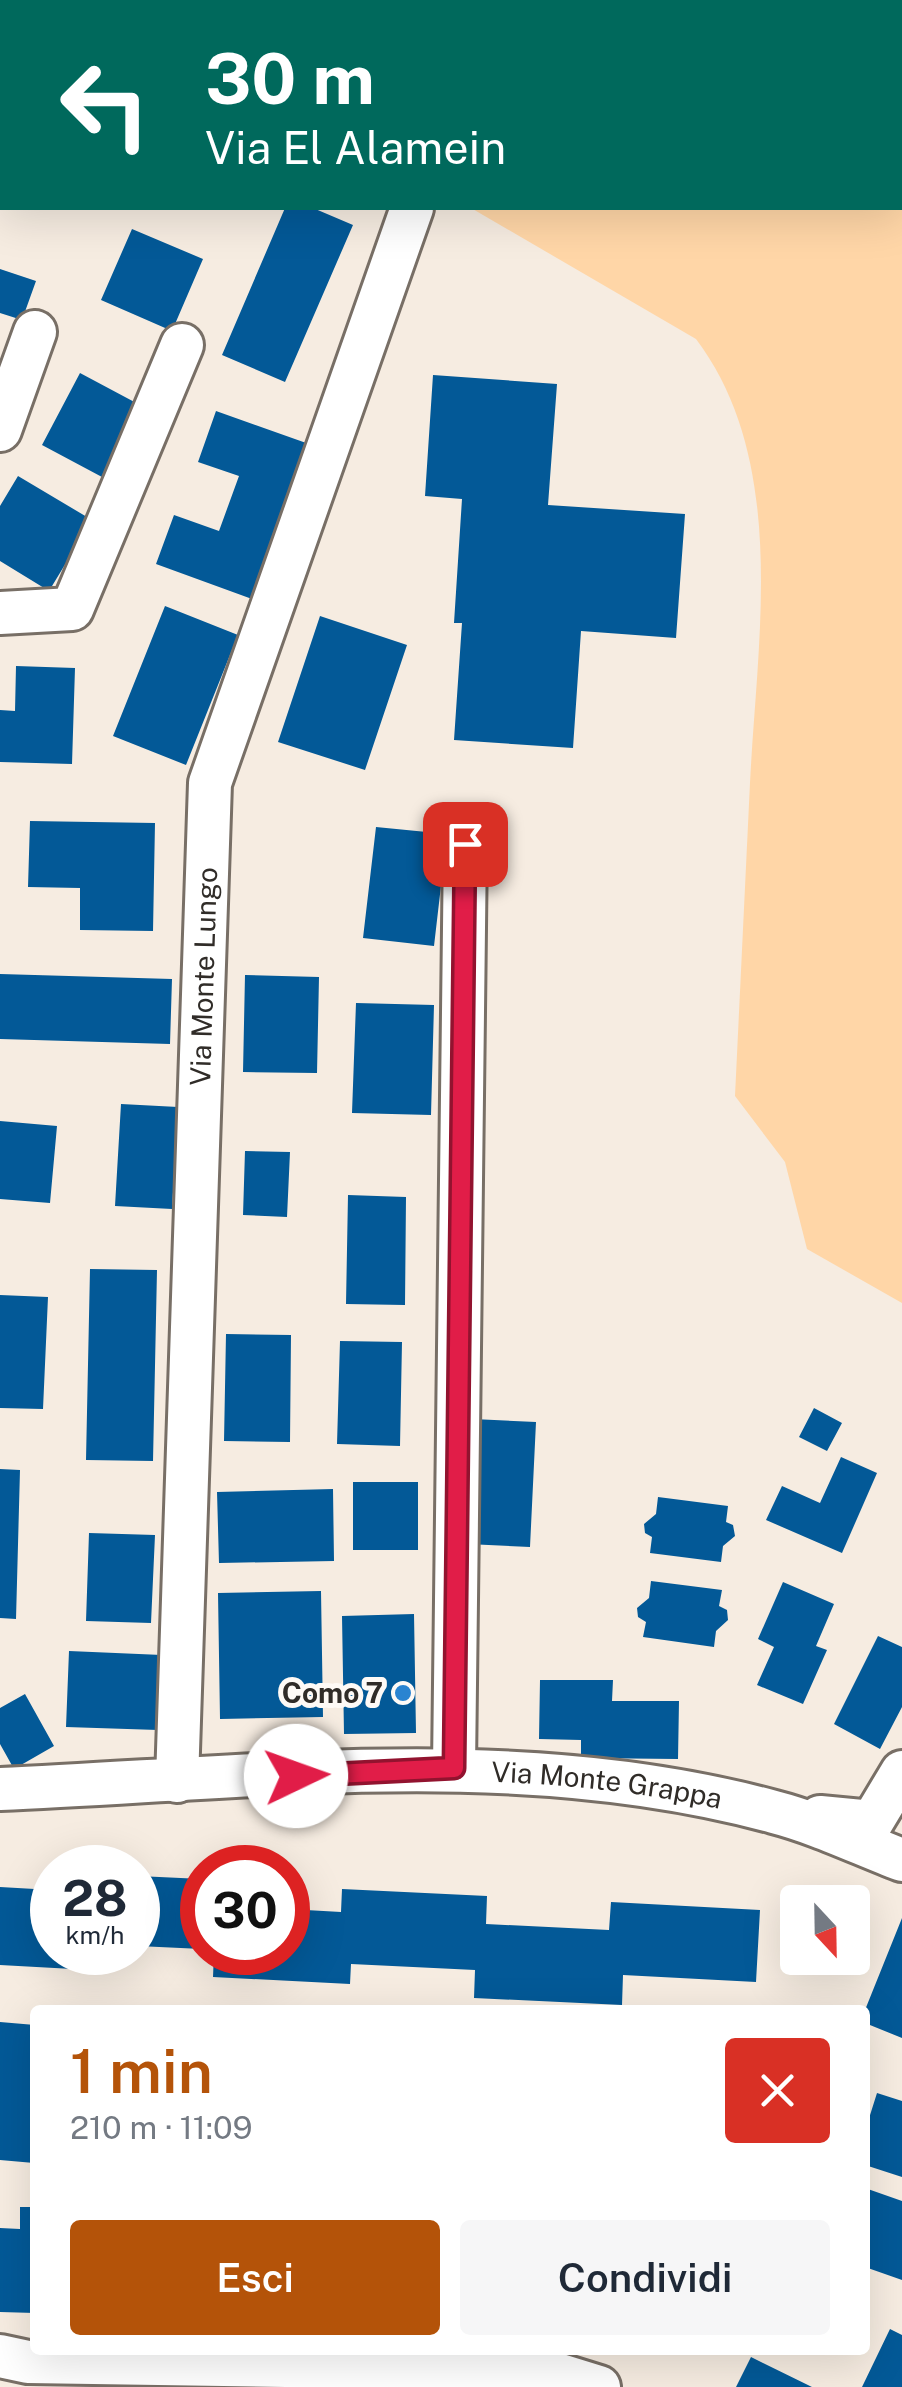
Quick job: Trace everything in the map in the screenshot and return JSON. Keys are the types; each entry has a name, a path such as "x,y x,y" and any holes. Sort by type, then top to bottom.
{"street":[{"name":"Via Monte Lungo","path":"177,1781 210,783 411,210"},
{"path":"0,430 35,332"},
{"path":"0,614 72,609 182,345"},
{"path":"454,1768 465,844"},
{"name":"Via Monte Grappa","path":"0,1789 454,1768 641,1785 775,1812 902,1860"},
{"path":"775,1812 872,1822 902,1772"},
{"path":"0,2356 28,2362 544,2370 599,2387"}],"shaded area":[{"path":"474,210 902,210 902,1303 807,1249 785,1162 735,1096 761,554 756,496 745,440 725,388 696,339"}],"building":[{"path":"284,210 318,210 353,225 285,382 222,355"},
{"path":"132,229 203,259 172,331 101,300"},
{"path":"0,269 36,281 22,320 0,313"},
{"path":"80,373 140,405 102,477 42,445"},
{"path":"433,375 557,384 548,505 685,514 676,638 581,631 573,748 454,740 462,623 454,623 462,499 425,496"},
{"path":"216,411 309,444 252,599 156,564 174,515 219,531 239,476 198,462"},
{"path":"18,476 92,520 49,591 0,561 0,506"},
{"path":"165,606 238,635 186,765 113,736"},
{"path":"320,616 407,645 365,770 278,742"},
{"path":"16,666 75,668 72,764 0,762 0,710 15,711"},
{"path":"30,821 155,823 153,931 80,930 80,888 28,887"},
{"path":"376,827 447,834 434,946 363,938"},
{"path":"0,974 172,979 170,1044 0,1039"},
{"path":"245,975 319,977 317,1073 243,1072"},
{"path":"356,1003 434,1005 431,1115 352,1113"},
{"path":"121,1104 178,1107 172,1209 115,1206"},
{"path":"0,1121 57,1126 50,1203 0,1199"},
{"path":"245,1151 290,1152 287,1217 243,1215"},
{"path":"348,1195 406,1197 405,1305 346,1304"},
{"path":"90,1269 157,1270 153,1461 86,1460"},
{"path":"0,1295 48,1297 43,1409 0,1408"},
{"path":"226,1334 291,1335 290,1442 224,1441"},
{"path":"340,1341 402,1342 400,1446 337,1444"},
{"path":"814,1408 842,1423 827,1451 799,1437"},
{"path":"473,1419 536,1422 530,1547 467,1544"},
{"path":"841,1457 877,1473 842,1553 766,1520 782,1486 820,1503"},
{"path":"0,1469 20,1470 16,1619 0,1618"},
{"path":"353,1482 418,1482 418,1550 353,1550"},
{"path":"333,1489 334,1561 219,1563 217,1492"},
{"path":"658,1497 728,1506 726,1522 733,1525 735,1536 723,1546 721,1562 650,1553 652,1537 645,1533 644,1524 656,1514"},
{"path":"89,1533 155,1535 151,1623 86,1621"},
{"path":"651,1581 722,1590 719,1606 727,1610 728,1620 716,1631 714,1647 643,1637 646,1622 638,1617 637,1608 649,1598"},
{"path":"783,1582 834,1604 816,1646 827,1650 803,1704 757,1685 774,1647 758,1639"},
{"path":"321,1591 323,1717 220,1719 218,1593"},
{"path":"414,1614 416,1733 344,1734 342,1616"},
{"path":"878,1636 902,1647 902,1707 880,1749 834,1724"},
{"path":"69,1651 162,1655 158,1730 66,1727"},
{"path":"540,1680 613,1680 612,1701 679,1701 678,1759 581,1758 581,1740 539,1739"},
{"path":"25,1694 54,1746 14,1769 0,1744 0,1708"},
{"path":"160,1877 180,1878 180,1948 160,1947"},
{"path":"0,1887 30,1889 30,1967 0,1965"},
{"path":"342,1889 487,1896 486,1924 609,1930 611,1902 760,1910 756,1982 623,1975 622,2005 474,1998 475,1970 351,1964 350,1984 213,1977 310,1975 310,1910 341,1912"},
{"path":"902,1918 902,2038 870,2025 867,2005"},
{"path":"0,2022 30,2025 30,2163 0,2160"},
{"path":"877,2093 902,2101 902,2177 870,2167 870,2115"},
{"path":"870,2190 902,2201 902,2280 870,2269"},
{"path":"20,2207 30,2207 30,2313 0,2312 0,2228 20,2229"},
{"path":"890,2329 902,2335 902,2387 862,2387"},
{"path":"751,2357 812,2387 736,2387"}],"place":[{"name":"Como 7","path":"403,1693"}],"route":[{"path":"296,1776 454,1768 465,844"}]}
